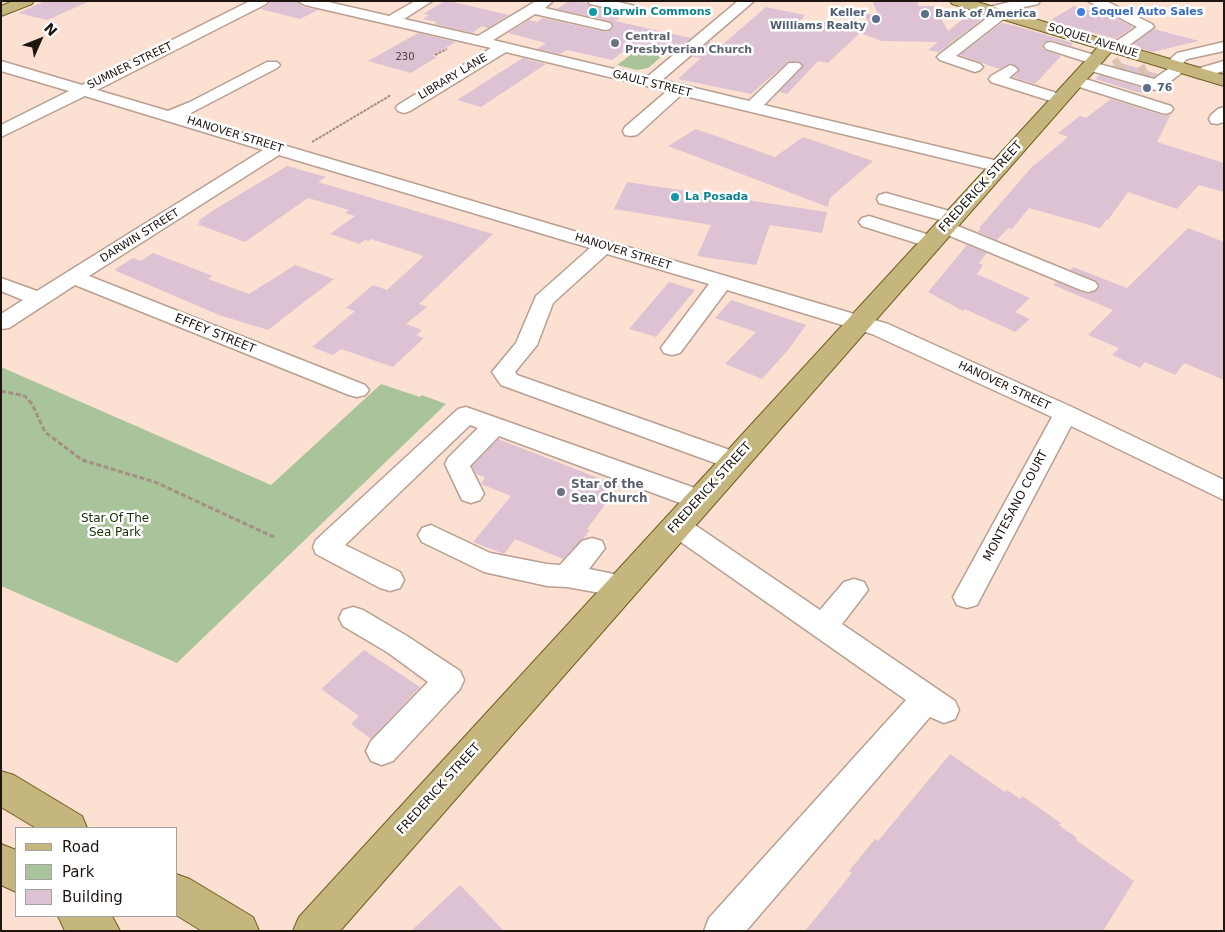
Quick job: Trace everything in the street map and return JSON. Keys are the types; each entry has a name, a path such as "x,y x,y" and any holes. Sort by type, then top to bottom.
{"main road":[{"path":"1,11 21,2"},
{"name":"SOQUEL AVENUE","path":"957,2 996,13 1140,70 1198,73 1224,81"},
{"name":"FREDERICK STREET","path":"312,931 943,229 1000,167 1073,95 1093,63 1140,70"},
{"path":"1,788 67,827"},
{"path":"1,862 15,872"},
{"path":"178,894 239,931"},
{"path":"79,917 100,931"}],"street":[{"name":"SUMNER STREET","path":"1,132 261,1"},
{"name":"GAULT STREET","path":"305,1 480,41 1000,167"},
{"path":"391,21 425,1"},
{"path":"480,41 546,1"},
{"path":"595,1 630,9"},
{"path":"649,83 747,1"},
{"path":"974,67 945,57 996,13 1033,1"},
{"path":"1095,1 1147,27 1140,70"},
{"path":"533,9 605,26"},
{"path":"1051,46 1093,63 1140,70 1182,56 1224,46"},
{"name":"LIBRARY LANE","path":"404,108 503,47"},
{"path":"170,116 196,105 272,65"},
{"name":"HANOVER STREET","path":"1,66 888,333 1066,414 1224,491"},
{"path":"752,108 794,66"},
{"path":"1198,73 1224,66"},
{"path":"1010,70 997,78 1073,95 1098,88 1164,109"},
{"path":"631,130 677,90"},
{"name":"DARWIN STREET","path":"1,323 278,148"},
{"path":"886,199 943,229 1088,286"},
{"path":"869,222 943,229"},
{"path":"604,246 543,300 526,345 503,372 509,380 735,461"},
{"name":"EFFEY STREET","path":"74,277 357,390"},
{"path":"672,348 722,282"},
{"path":"1,284 39,299"},
{"name":"MONTESANO COURT","path":"967,597 1066,414"},
{"path":"390,580 326,547 466,415 700,500"},
{"path":"470,494 457,464 496,425"},
{"path":"676,526 935,704 722,931"},
{"path":"431,535 484,562 546,575 567,576 623,586"},
{"path":"567,576 592,548"},
{"path":"823,626 854,590"},
{"path":"352,618 397,644 449,680 382,751"}],"path":[{"path":"1,391 25,396 32,404 45,432 82,460 155,482 276,538"}],"green space":[{"path":"641,47 665,54 648,68 637,70 617,65"},
{"name":"Star Of The Sea Park","path":"1,367 271,485 381,384 420,397 422,395 446,404 177,663 1,586"}],"building":[{"path":"45,1 90,1 47,20 18,13"},
{"path":"270,1 296,1 304,7 318,10 300,19 260,9 267,6"},
{"path":"445,1 509,15 488,28 482,26 472,33 434,24 437,22 423,19 429,15 423,14"},
{"path":"569,1 587,3 590,6 625,14 615,21 691,38 673,52 633,44 612,60 567,50 560,54 537,49 546,43 508,33 529,20 537,22 543,18 605,32 610,31 614,27 610,21 557,9"},
{"path":"872,1 917,1 919,6 934,6 948,31 969,14 984,18 939,52 928,50 938,42 882,41 860,33 828,63 818,61 787,94 779,92 803,67 799,61 788,62 751,94 678,79 701,58 692,57 709,42 722,45 766,7 805,15 799,22 868,22 864,14 878,14"},
{"path":"1074,6 1118,19 1133,27 1116,39 1049,21"},
{"path":"1002,23 1073,43 1071,46 1052,40 1044,42 1042,45 1044,50 1061,56 1035,84 1013,77 1020,70 1011,63 999,69 960,55"},
{"path":"1154,29 1199,41 1152,52 1136,47 1138,46 1133,44"},
{"path":"418,33 456,42 432,56 437,57 411,73 368,61"},
{"path":"523,58 546,64 481,107 457,100"},
{"path":"1117,62 1158,74 1154,77 1112,66"},
{"path":"1100,75 1145,89 1140,93 1095,79"},
{"path":"1111,99 1164,116 1171,114 1157,142 1224,163 1224,192 1199,185 1177,209 1128,192 1100,228 1029,208 1012,229 1008,228 997,240 978,232 981,228 979,228 1032,167 1068,137 1058,133 1080,116 1086,118"},
{"path":"696,129 775,157 803,137 873,161 830,198 828,207 668,146"},
{"path":"287,166 326,177 318,182 493,234 419,304 427,307 406,324 422,330 416,335 424,338 393,367 341,349 333,355 312,347 355,311 346,308 373,285 387,290 424,256 371,239 369,241 365,240 360,244 330,234 355,216 345,213 349,210 308,198 245,242 197,224 201,222 198,221 217,208"},
{"path":"627,182 827,212 822,233 770,225 756,265 697,256 711,225 614,209"},
{"path":"1188,228 1224,242 1224,380 1184,363 1175,375 1145,362 1140,368 1112,355 1119,348 1088,335 1113,310 1053,285 1057,282 1087,294 1096,291 1100,286 1096,281 1070,270 1073,267 1127,288"},
{"path":"967,245 987,253 979,263 983,265 977,274 1030,298 1015,312 1030,319 1015,332 965,309 963,311 928,292"},
{"path":"153,253 213,276 208,279 249,294 295,265 334,279 268,330 219,315 114,270 133,258 141,261"},
{"path":"669,282 695,290 656,337 629,329"},
{"path":"731,300 806,325 788,350 762,379 725,364 756,332 715,318"},
{"path":"498,439 619,486 587,529 590,530 563,559 515,539 504,554 473,542 511,496 481,484 485,477 476,474 472,466"},
{"path":"364,650 420,687 371,739 351,724 359,716 321,689"},
{"path":"950,754 1005,792 1007,790 1020,799 1022,796 1061,823 1059,825 1077,838 1076,840 1134,881 1103,931 805,931 852,873 849,871 875,839 878,841"},
{"path":"460,885 504,931 411,931"}],"tunnel":[{"path":"1116,68 1122,64"},
{"path":"1141,75 1148,71"}],"place":[{"name":"Darwin Commons","path":"593,12"},
{"name":"Soquel Auto Sales","path":"1081,12"},
{"name":"Bank of America","path":"925,14"},
{"name":"Keller Williams Realty","path":"876,19"},
{"name":"Central Presbyterian Church","path":"615,43"},
{"name":"76","path":"1147,88"},
{"name":"La Posada","path":"675,197"},
{"name":"Star of the Sea Church","path":"561,492"}]}
